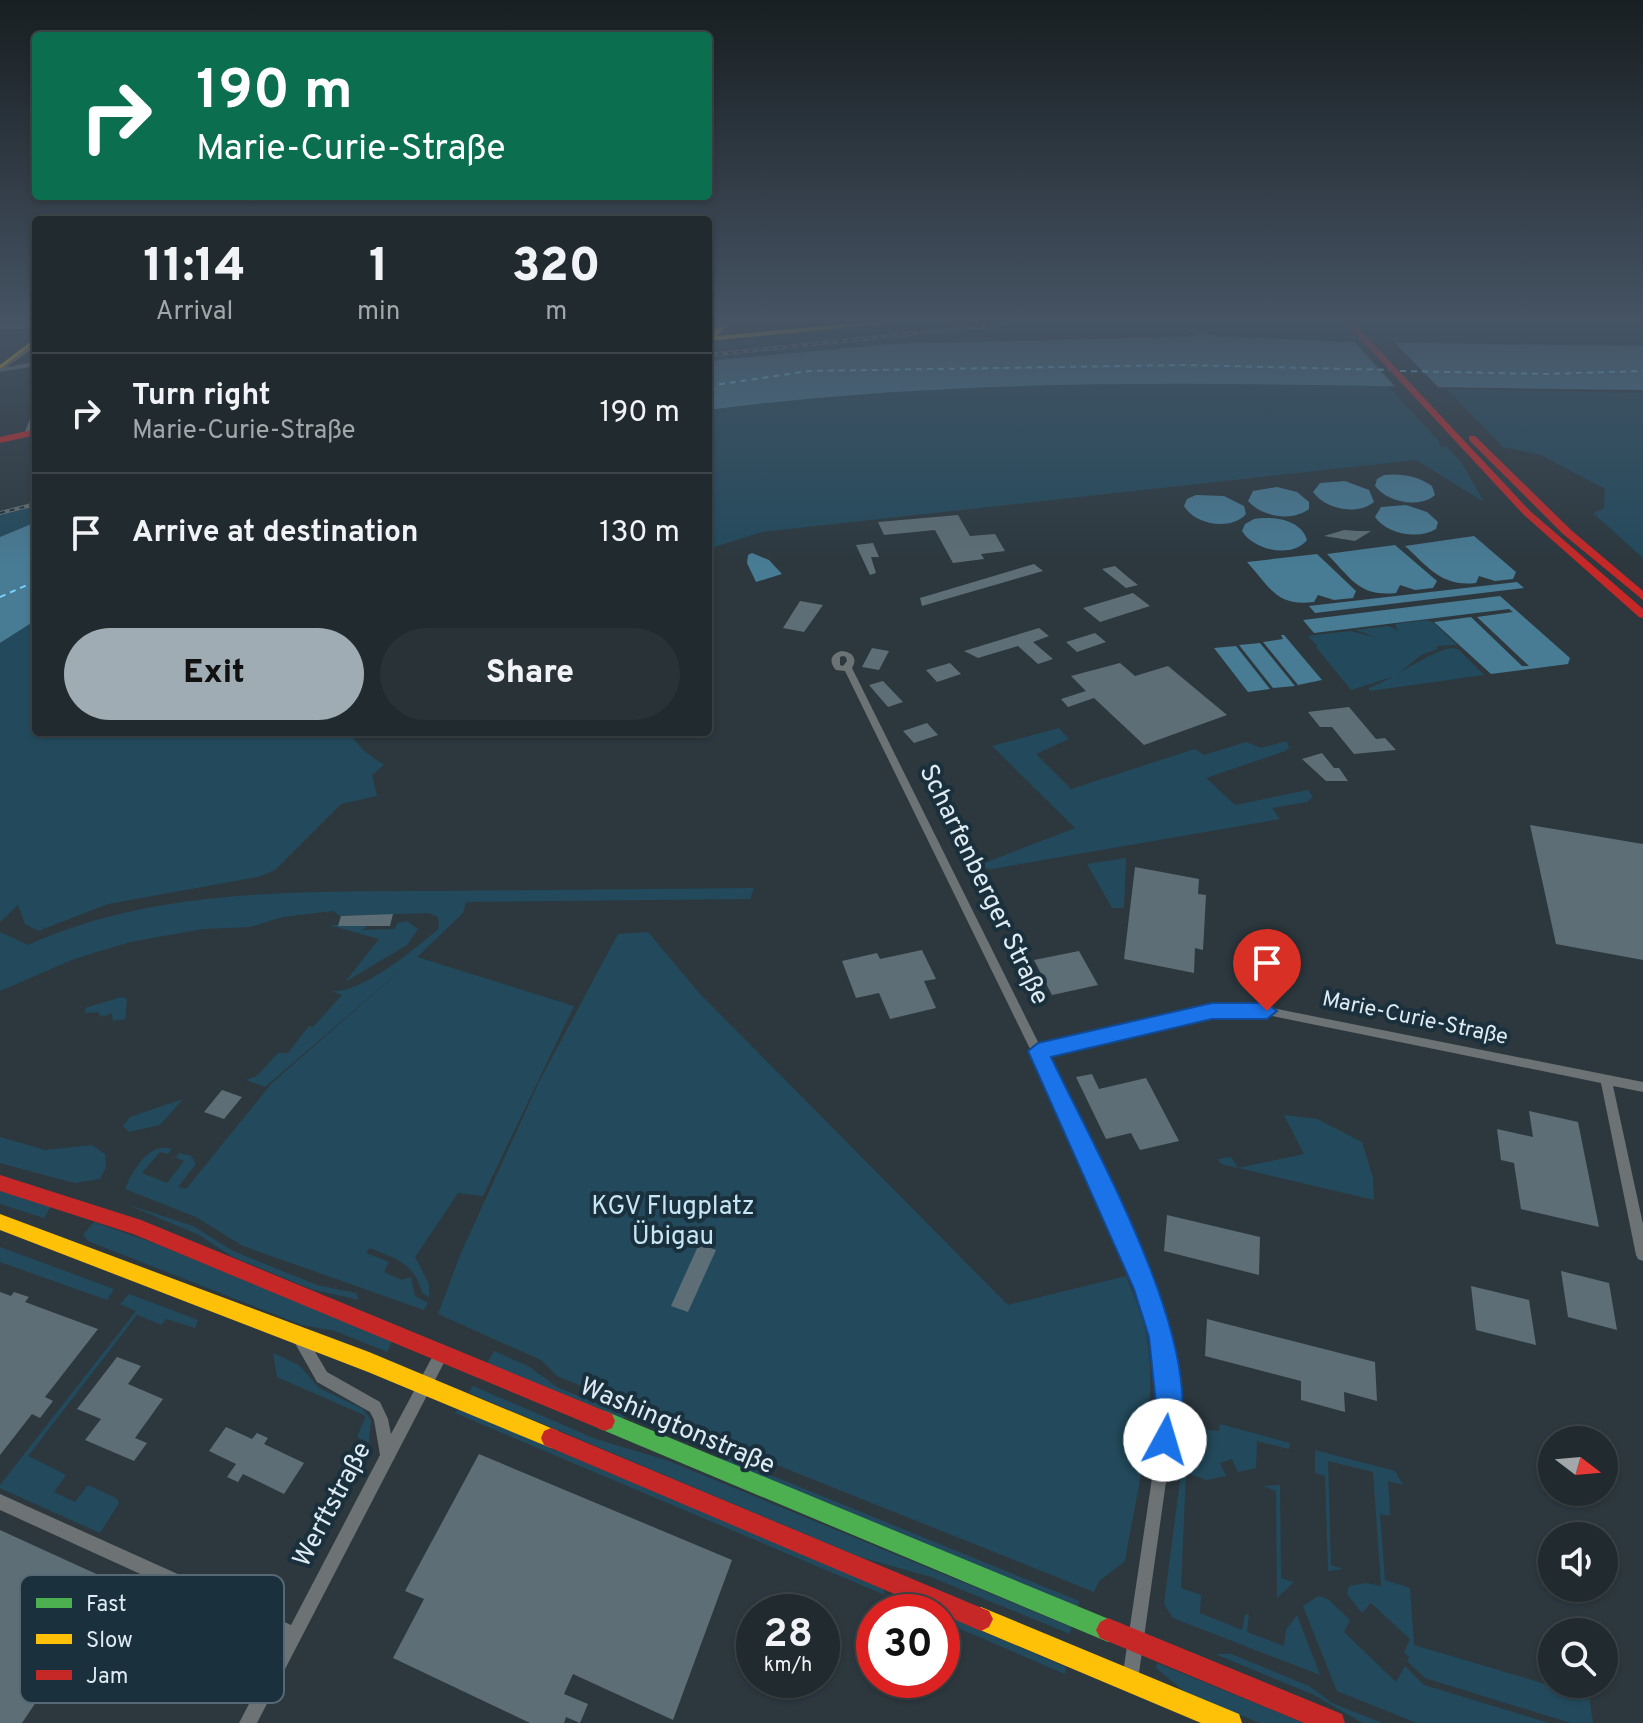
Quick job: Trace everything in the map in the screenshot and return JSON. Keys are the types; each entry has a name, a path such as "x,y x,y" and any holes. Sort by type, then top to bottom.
{"main road":[{"path":"1423,402 1546,532 1643,615"},
{"path":"1438,402 1567,532 1643,597"},
{"path":"0,440 32,433"},
{"name":"Washingtonstraße","path":"0,1183 135,1226 1333,1723"},
{"path":"0,1222 425,1386 1230,1723"}],"street":[{"name":"Scharfenberger Straße","path":"847,666 1015,1014 1038,1051 1146,1288 1162,1337 1170,1404 1130,1680"},
{"name":"Marie-Curie-Straße","path":"1038,1051 1212,1011 1267,1011 1643,1087"},
{"path":"1606,1080 1643,1255"},
{"path":"298,1337 322,1377 375,1407 381,1419 388,1456"},
{"name":"Werftstraße","path":"284,1654 442,1353"},
{"path":"0,1502 161,1575"},
{"path":"284,1630 294,1635"},
{"name":"Werftstraße","path":"248,1723 258,1703"}],"green space":[{"path":"770,402 1403,402 1439,441 1439,446 1447,447 1461,462 1484,502 1416,460 762,532 712,548 712,410"},
{"path":"1460,402 1643,402 1643,558 1593,513 1604,508 1605,489 1541,455 1503,447"},
{"path":"32,507 32,524 0,537 0,515"},
{"path":"1427,620 1457,645 1436,646 1438,649 1421,655 1395,676 1351,690 1307,636 1350,631 1378,638 1356,630 1389,626 1398,631 1395,624"},
{"path":"32,623 32,736 351,736 364,751 384,765 372,775 377,796 341,804 275,870 258,877 108,904 38,931 25,924 18,905 0,922 0,643"},
{"path":"1450,648 1458,649 1484,675 1370,691 1369,688 1428,656"},
{"path":"1059,728 1069,739 1036,754 1071,789 1195,749 1204,755 1246,742 1261,748 1287,741 1289,748 1285,751 1206,778 1235,805 1308,790 1313,797 1307,802 1272,808 1280,819 992,869 974,867 1075,828 992,746"},
{"path":"1126,858 1124,908 1112,908 1087,864"},
{"path":"754,888 750,899 466,902 463,913 417,957 574,1006 483,1196 458,1193 415,1257 429,1284 429,1297 422,1293 415,1275 403,1263 370,1248 366,1253 389,1262 384,1272 402,1280 411,1277 415,1296 428,1303 424,1310 243,1246 196,1217 125,1189 143,1159 156,1149 164,1148 172,1149 168,1154 160,1152 142,1173 167,1183 184,1161 176,1158 179,1153 191,1156 196,1164 178,1187 186,1189 272,1083 416,957 265,1087 246,1080 257,1076 278,1053 288,1053 309,1026 313,1027 342,995 331,991 357,985 388,968 439,928 438,917 428,913 340,916 333,911 283,917 250,927 203,929 130,942 74,959 0,991 0,932 28,945 77,926 127,912 178,903 282,893"},
{"path":"407,921 418,929 407,945 345,982 379,939 329,925 368,924 363,930 395,929 397,923"},
{"name":"KGV Flugplatz Übigau","path":"648,932 700,994 1008,1305 1126,1276 1146,1334 1150,1362 1149,1419 1125,1561 1099,1581 1094,1592 647,1413 647,1402 637,1398 625,1404 557,1376 541,1360 438,1314 461,1253 539,1082 618,934"},
{"path":"121,997 127,999 125,1019 113,1021 112,1013 101,1017 98,1012 86,1013 85,1008"},
{"path":"183,1099 160,1125 129,1132 123,1126 130,1117"},
{"path":"1284,1115 1317,1119 1362,1142 1373,1178 1374,1200 1238,1168 1304,1154"},
{"path":"0,1137 45,1150 92,1145 105,1154 106,1167 100,1179 74,1183 0,1163"},
{"path":"1231,1157 1238,1168 1221,1164 1218,1159"},
{"path":"0,1191 51,1206 44,1218 0,1204"},
{"path":"126,1204 193,1226 233,1251 317,1285 356,1293 359,1300 311,1289 233,1257 199,1235"},
{"path":"94,1222 159,1245 392,1341 387,1352 335,1331 302,1325 88,1241 83,1235"},
{"path":"0,1247 114,1289 107,1300 0,1262"},
{"path":"129,1294 198,1320 195,1328 166,1319 162,1325 137,1315 28,1456 66,1475 54,1492 75,1502 88,1485 116,1498 119,1503 100,1533 0,1488 0,1485 136,1311 120,1304"},
{"path":"494,1351 528,1366 557,1387 626,1416 620,1421 487,1363"},
{"path":"273,1353 299,1365 319,1388 363,1409 371,1420 369,1443 357,1437 366,1416 277,1377"},
{"path":"473,1386 596,1439 669,1461 1071,1627 1070,1634 931,1577 860,1557 469,1393"},
{"path":"458,1409 883,1588 885,1594 883,1594 455,1413"},
{"path":"1220,1424 1290,1443 1289,1449 1257,1441 1256,1468 1238,1472 1232,1459 1220,1463 1226,1476 1207,1480 1186,1473 1181,1588 1201,1595 1200,1613 1242,1630 1245,1614 1249,1615 1247,1632 1284,1646 1286,1630 1297,1615 1320,1675 1173,1618 1164,1604 1187,1434 1197,1429 1219,1431"},
{"path":"369,1444 340,1503 329,1497 331,1494 341,1497"},
{"path":"1315,1450 1395,1471 1403,1485 1388,1481 1390,1516 1380,1514 1385,1580 1410,1588 1414,1645 1538,1682 1538,1698 1589,1698 1593,1723 1571,1723 1425,1678 1407,1661 1409,1657 1404,1652 1410,1639 1371,1603 1362,1613 1347,1594 1349,1586 1366,1583 1381,1586 1373,1472 1328,1461 1331,1565 1343,1569 1328,1571 1325,1476 1315,1473"},
{"path":"724,1456 1079,1601 1078,1608 726,1464"},
{"path":"1280,1485 1281,1578 1294,1582 1277,1598 1276,1491 1263,1486"},
{"path":"1318,1596 1328,1599 1350,1620 1344,1632 1396,1682 1405,1666 1424,1685 1549,1723 1417,1723 1337,1691 1303,1606"},
{"path":"960,1622 1066,1667 1065,1674 960,1629"},
{"path":"1215,1654 1231,1654 1309,1686 1332,1703 1382,1723 1363,1723 1314,1695"},
{"path":"1157,1663 1304,1723 1260,1723 1185,1692 1156,1668"}],"shaded area":[{"path":"712,402 776,402 712,410"},
{"path":"1384,475 1403,475 1421,480 1432,486 1435,495 1421,502 1395,500 1375,486 1377,479"},
{"path":"1345,481 1369,490 1374,502 1359,509 1342,509 1325,503 1313,492 1320,483"},
{"path":"1277,487 1297,492 1309,502 1309,509 1294,515 1277,516 1261,511 1248,501 1253,491"},
{"path":"1196,495 1224,496 1244,506 1246,514 1232,523 1223,524 1196,518 1184,506 1187,499"},
{"path":"1406,505 1427,512 1438,522 1436,529 1421,534 1403,534 1387,528 1375,517 1381,507"},
{"path":"1254,519 1285,520 1299,527 1307,540 1300,546 1283,551 1263,547 1247,538 1242,531 1245,524"},
{"path":"32,524 32,623 0,643 0,537"},
{"path":"1474,536 1516,572 1513,579 1495,581 1479,576 1476,583 1454,582 1436,574 1405,546"},
{"path":"1395,545 1437,581 1433,588 1415,590 1400,585 1396,593 1373,592 1357,584 1327,554"},
{"path":"752,553 769,560 782,574 756,582 747,563 748,555"},
{"path":"1317,554 1356,591 1353,598 1334,600 1318,595 1314,602 1301,603 1282,598 1247,562"},
{"path":"1517,582 1524,588 1315,613 1309,606"},
{"path":"1500,596 1570,658 1568,664 1491,674 1434,622 1471,617 1522,666 1529,666 1477,617 1513,612 1509,609 1314,633 1303,620"},
{"path":"1281,635 1322,680 1298,685 1263,642 1283,639"},
{"path":"1260,643 1295,686 1273,688 1239,645"},
{"path":"1236,646 1270,689 1248,692 1214,648"}],"building":[{"path":"958,515 970,536 995,534 1005,551 981,554 984,559 953,563 935,530 884,535 878,522"},
{"path":"1344,530 1371,531 1355,541 1324,536"},
{"path":"873,543 879,557 871,557 876,573 870,575 856,545"},
{"path":"1034,564 1043,571 922,606 920,598"},
{"path":"1115,566 1138,585 1126,588 1102,569"},
{"path":"1133,593 1150,606 1100,622 1083,608"},
{"path":"800,601 823,605 804,632 783,628"},
{"path":"1039,628 1049,636 1033,642 1053,659 1038,664 1018,646 978,658 964,651"},
{"path":"1095,633 1106,642 1077,652 1066,642"},
{"path":"872,648 889,651 879,670 862,667"},
{"path":"950,663 961,674 937,682 926,670"},
{"path":"1120,663 1135,676 1168,666 1227,715 1144,745 1094,698 1068,707 1061,699 1086,691 1071,676"},
{"path":"883,681 903,702 888,707 869,685"},
{"path":"1349,707 1376,739 1385,738 1396,750 1354,754 1332,727 1320,727 1308,712"},
{"path":"927,723 938,735 914,743 903,731"},
{"path":"1322,753 1348,781 1326,781 1302,759"},
{"path":"1530,825 1643,844 1643,960 1556,944"},
{"path":"1135,867 1199,879 1198,894 1206,895 1203,950 1195,948 1194,973 1124,959"},
{"path":"393,914 390,926 338,926 341,916"},
{"path":"922,950 936,979 924,981 936,1008 890,1019 879,993 856,998 842,961 877,953 880,959"},
{"path":"1079,951 1098,985 1052,995 1034,960"},
{"path":"1092,1074 1099,1089 1146,1078 1179,1141 1140,1150 1131,1133 1106,1139 1076,1077"},
{"path":"222,1090 242,1097 224,1119 204,1112"},
{"path":"1529,1111 1578,1122 1599,1227 1521,1209 1514,1163 1501,1160 1497,1129 1533,1137"},
{"path":"1167,1215 1260,1237 1259,1275 1164,1251"},
{"path":"699,1244 716,1250 688,1312 671,1306"},
{"path":"1561,1271 1609,1283 1617,1330 1568,1317"},
{"path":"1471,1286 1529,1300 1536,1345 1476,1330"},
{"path":"0,1292 29,1297 25,1302 98,1329 45,1397 53,1401 40,1418 32,1414 0,1455"},
{"path":"1207,1319 1375,1362 1377,1401 1344,1392 1345,1412 1301,1400 1301,1381 1205,1356"},
{"path":"117,1357 141,1366 128,1384 163,1399 135,1438 147,1443 134,1461 85,1440 101,1419 77,1409"},
{"path":"226,1427 252,1439 257,1433 268,1438 264,1444 304,1463 284,1494 243,1474 238,1482 227,1477 236,1464 209,1451"},
{"path":"479,1454 732,1560 673,1720 573,1674 564,1694 588,1704 580,1723 566,1717 564,1723 530,1723 393,1658 424,1599 405,1591"},
{"path":"0,1530 98,1575 20,1575 20,1703 35,1703 22,1723 0,1723"}],"ferry route":[{"path":"0,597 32,583"}],"railway":[{"path":"0,513 32,505"}],"traffic: fast":[{"path":"605,1421 1108,1630"}],"traffic: slow":[{"path":"0,1222 369,1362 551,1438"},
{"path":"981,1619 1230,1723"}],"traffic: jam":[{"path":"1424,402 1526,512 1643,615"},
{"path":"0,440 32,433"},
{"path":"1472,438 1567,532 1643,597"},
{"path":"0,1183 135,1226 605,1421"},
{"path":"551,1438 981,1619"},
{"path":"1108,1630 1333,1723"}],"route":[{"path":"1165,1440 1170,1404 1162,1337 1146,1288 1096,1180 1089,1156 1038,1051 1212,1011 1267,1011"}]}
